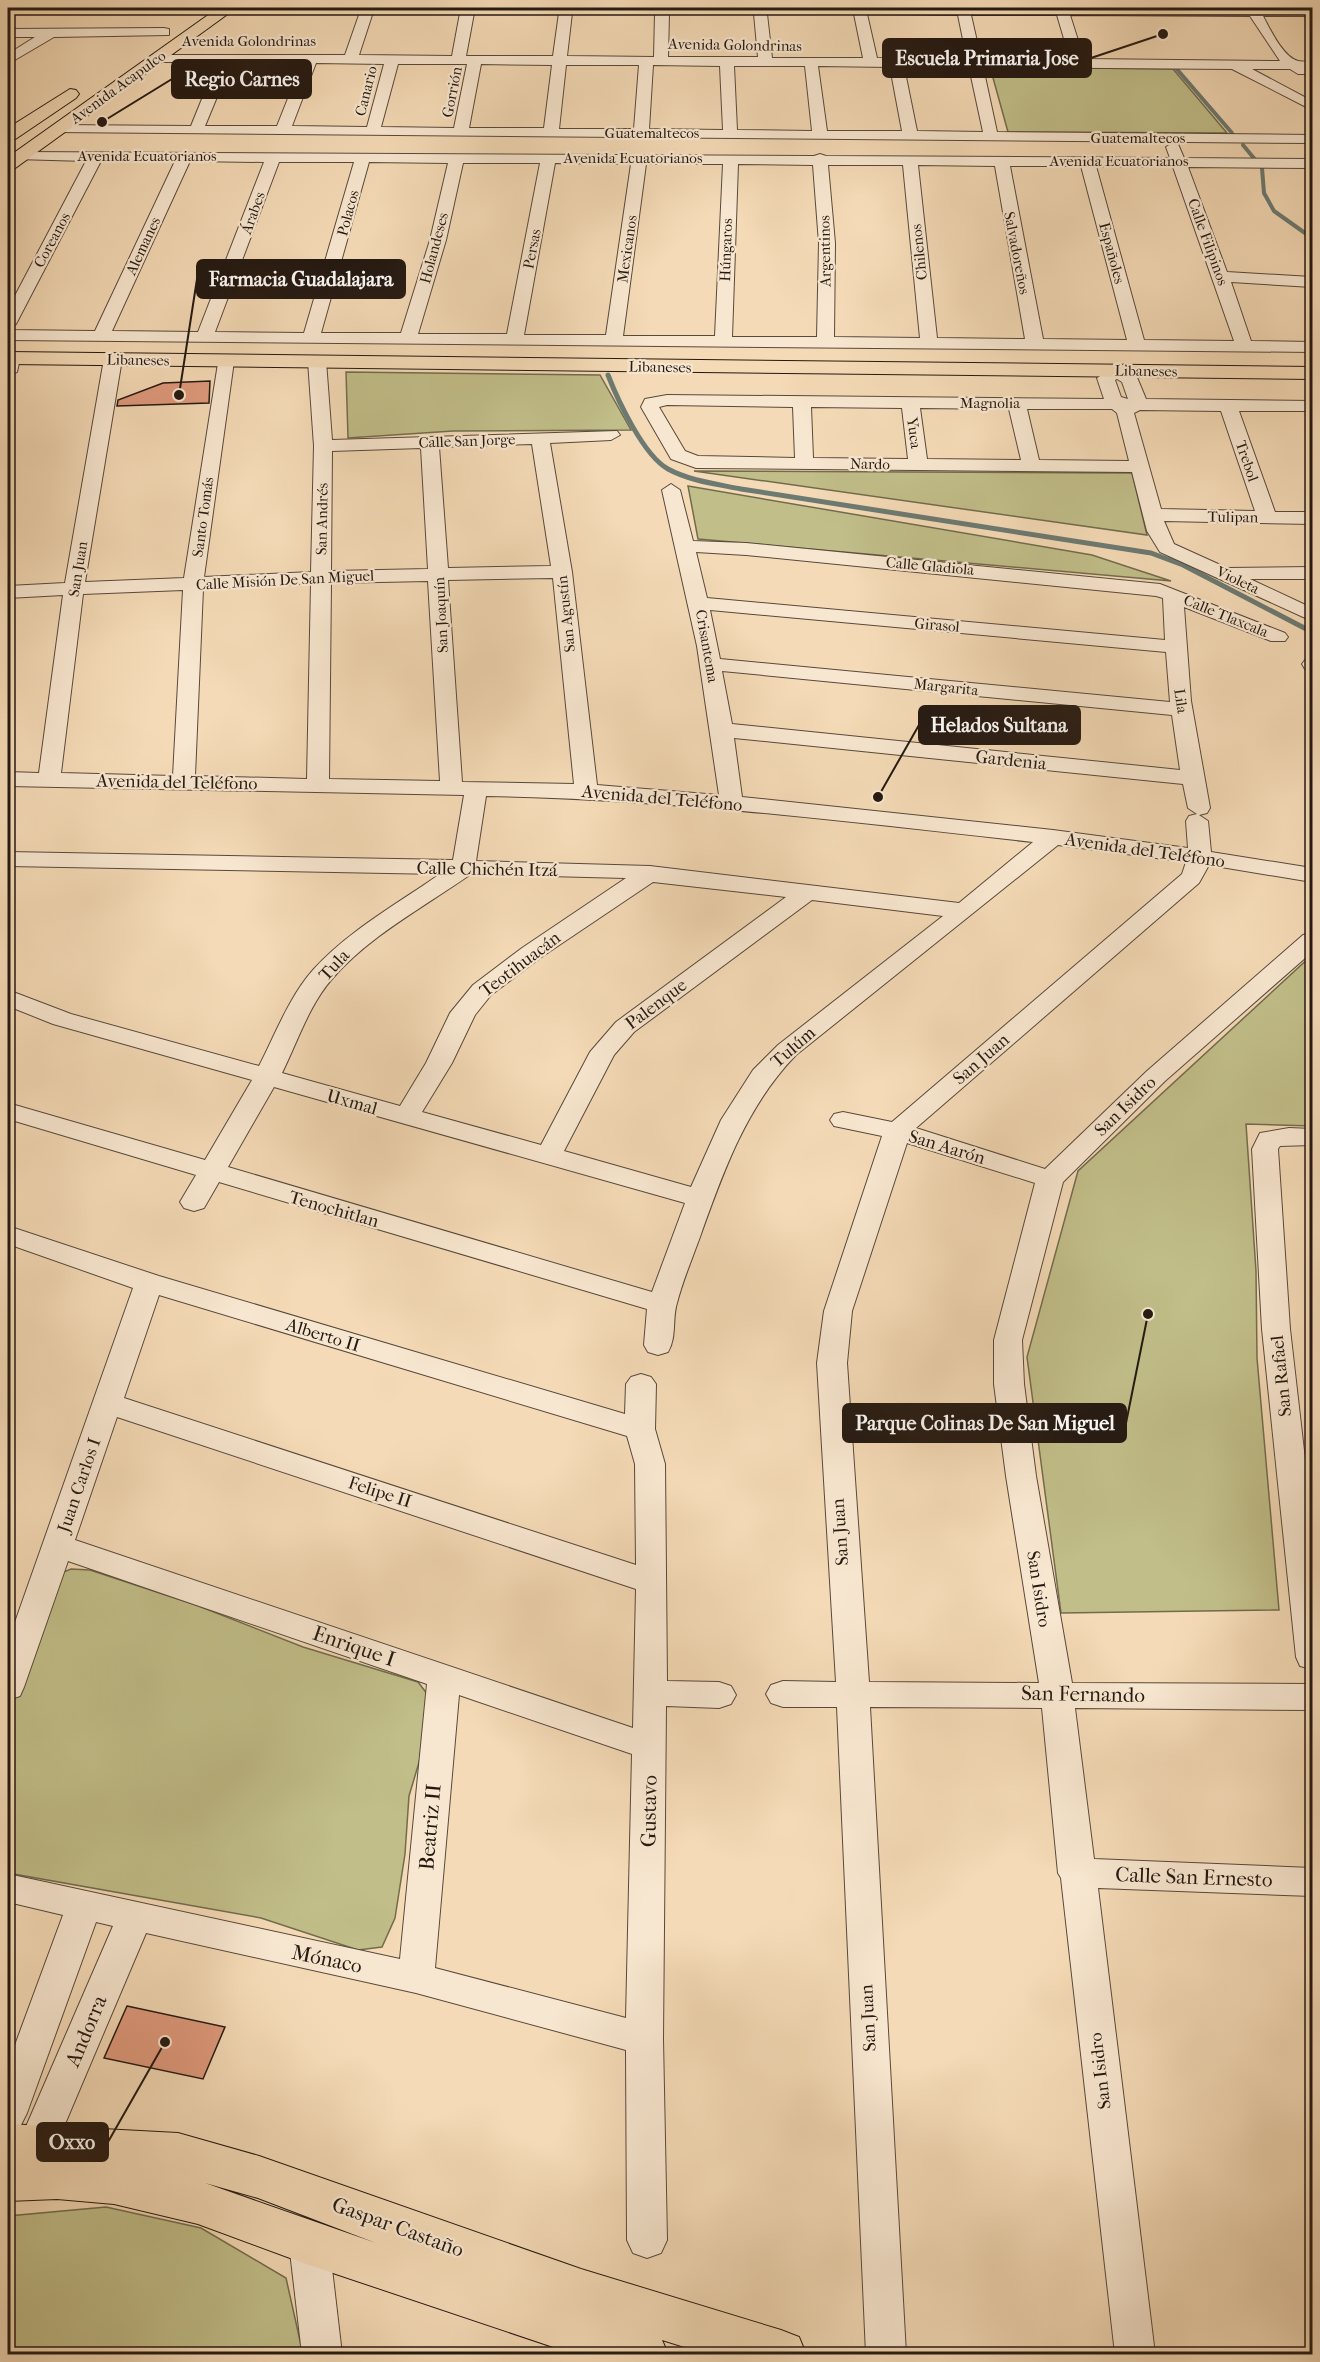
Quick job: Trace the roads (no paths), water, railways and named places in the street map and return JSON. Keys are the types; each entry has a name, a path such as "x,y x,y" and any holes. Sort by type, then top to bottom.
{"main road":[{"name":"Avenida Acapulco","path":"14,161 227,8"},
{"name":"Avenida Acapulco","path":"136,50 181,20"},
{"name":"Avenida Acapulco","path":"12,130 130,63 158,58"},
{"name":"Libaneses","path":"8,359 1031,351 1312,360"},
{"path":"1031,351 1043,364 1110,366 1117,371 1129,366 1195,366 1209,362 1212,358"},
{"name":"Libaneses","path":"8,359 1312,373"},
{"name":"Gaspar Castaño","path":"20,2122 178,2154 259,2176 390,2226 581,2292 781,2355"},
{"path":"8,2180 57,2178 150,2189 198,2202 309,2243 626,2352"}],"street":[{"path":"227,8 1062,9 1312,12"},
{"path":"351,58 367,8"},
{"path":"458,59 468,8"},
{"path":"551,133 566,8"},
{"path":"661,60 662,8"},
{"path":"760,9 765,61"},
{"path":"859,9 871,62"},
{"path":"963,9 991,136"},
{"path":"1062,9 1078,64"},
{"path":"1254,10 1280,53 1292,65 1312,75"},
{"path":"8,33 164,32"},
{"path":"8,60 52,33"},
{"path":"196,130 226,57"},
{"name":"Avenida Golondrinas","path":"158,58 1312,65"},
{"path":"283,131 311,58"},
{"name":"Canario","path":"373,131 392,59"},
{"name":"Gorrión","path":"461,131 475,59"},
{"path":"641,133 646,61"},
{"path":"727,61 730,134"},
{"path":"811,62 820,134"},
{"path":"896,62 910,135"},
{"path":"1234,65 1312,106"},
{"name":"Guatemaltecos","path":"58,129 1312,139"},
{"path":"421,158 428,131"},
{"path":"857,135 861,158"},
{"name":"Calle Filipinos","path":"1170,139 1221,276 1244,347"},
{"name":"Avenida Ecuatorianos","path":"14,161 96,156 185,155 1312,163"},
{"name":"Alemanes","path":"101,336 185,155"},
{"name":"Coreanos","path":"8,324 96,156"},
{"name":"Árabes","path":"204,337 274,156"},
{"name":"Polacos","path":"311,338 363,157"},
{"name":"Holandeses","path":"408,337 438,240 457,158"},
{"name":"Persas","path":"515,339 549,158"},
{"name":"Mexicanos","path":"614,340 639,158"},
{"name":"Húngaros","path":"723,342 731,158"},
{"name":"Argentinos","path":"820,158 826,243 825,343"},
{"name":"Chilenos","path":"910,159 929,344"},
{"name":"Salvadoreños","path":"1001,160 1031,351"},
{"name":"Españoles","path":"1087,161 1137,346"},
{"path":"1221,276 1312,282"},
{"name":"Libaneses","path":"8,335 408,337 929,344 1031,351 1137,346 1312,347"},
{"name":"San Juan","path":"49,780 74,589 113,360"},
{"name":"Santo Tomás","path":"184,783 194,584 225,361"},
{"name":"San Andrés","path":"317,361 323,447 318,784"},
{"path":"1125,405 1130,379 1117,371 1106,378 1125,405 1154,515"},
{"name":"Magnolia","path":"667,400 1312,406"},
{"name":"Nardo","path":"667,400 651,403 650,407 675,450 683,458 708,462 1140,467"},
{"path":"802,401 804,463"},
{"name":"Yuca","path":"910,402 918,464"},
{"path":"1017,403 1030,465"},
{"name":"Trebol","path":"1228,404 1267,517"},
{"name":"Calle San Jorge","path":"323,447 611,435"},
{"name":"San Agustín","path":"540,438 562,572 586,792"},
{"name":"San Joaquín","path":"430,442 451,787"},
{"name":"Crisantema","path":"671,490 699,603 723,730 731,803"},
{"name":"Tulipan","path":"1154,515 1312,518"},
{"name":"Violeta","path":"1154,515 1157,531 1164,544 1181,555 1225,573 1312,615"},
{"name":"Calle Gladiola","path":"686,546 746,549 1118,584 1173,594"},
{"name":"Calle Misión De San Miguel","path":"8,592 439,573 562,572"},
{"path":"1225,573 1312,573"},
{"name":"Calle Tlaxcala","path":"1173,594 1278,637"},
{"name":"Lila","path":"1173,594 1174,647 1198,815 1200,857"},
{"name":"Girasol","path":"699,603 1174,647"},
{"name":"Margarita","path":"710,664 1182,710"},
{"name":"Gardenia","path":"723,730 1192,778"},
{"name":"Avenida del Teléfono","path":"8,779 318,784 586,792 731,803 1053,837 1312,875"},
{"path":"463,869 476,788"},
{"name":"Tulúm","path":"658,1345 662,1304 700,1198 748,1094 773,1061 964,911 1053,837"},
{"name":"San Juan","path":"886,2355 853,1693 840,1542 832,1363 838,1311 897,1131 1191,878 1199,866 1200,857"},
{"name":"Calle Chichén Itzá","path":"8,859 614,870 964,911"},
{"name":"Tula","path":"194,1202 267,1077 315,985 340,956 463,869"},
{"name":"Teotihuacán","path":"406,1117 439,1064 463,1013 482,990 531,953 650,873"},
{"name":"Palenque","path":"549,1155 603,1052 625,1027 808,892"},
{"name":"San Isidro","path":"1135,2355 1076,1873 1057,1694 1021,1476 1008,1362 1008,1340 1050,1179 1156,1076 1312,940"},
{"name":"Uxmal","path":"8,997 62,1019 700,1198"},
{"name":"Tenochitlan","path":"8,1111 662,1304"},
{"name":"San Aarón","path":"843,1120 897,1131 1050,1179"},
{"name":"San Rafael","path":"1312,1137 1278,1136 1269,1139 1265,1149 1276,1329 1312,1657"},
{"name":"Alberto II","path":"8,1235 148,1283 640,1429"},
{"name":"Juan Carlos I","path":"8,1687 148,1283"},
{"name":"Gustavo","path":"641,1384 640,1429 650,1464 652,1582 651,1747 644,2039 647,2240"},
{"name":"Felipe II","path":"107,1403 652,1582"},
{"name":"Enrique I","path":"57,1546 651,1747"},
{"name":"Beatriz II","path":"416,1978 444,1676"},
{"path":"651,1693 719,1695"},
{"name":"San Fernando","path":"783,1694 1312,1697"},
{"name":"Calle San Ernesto","path":"1076,1873 1312,1882"},
{"name":"Mónaco","path":"8,1888 416,1978 644,2039"},
{"path":"20,2122 85,1904"},
{"name":"Andorra","path":"20,2122 135,1917"},
{"path":"309,2243 322,2355"}],"waterway":[{"path":"1175,67 1232,133"},
{"path":"1243,145 1262,168 1264,193 1274,211 1312,238"},
{"path":"608,375 625,413 650,452 668,469 685,476 741,489 1151,553 1183,565 1312,632"}],"place":[{"name":"Escuela Primaria Jose","path":"1163,34"},
{"name":"Regio Carnes","path":"102,122"},
{"name":"Farmacia Guadalajara","path":"179,395"},
{"name":"Helados Sultana","path":"878,797"},
{"name":"Parque Colinas De San Miguel","path":"1148,1314"},
{"name":"Oxxo","path":"165,2042"}]}
